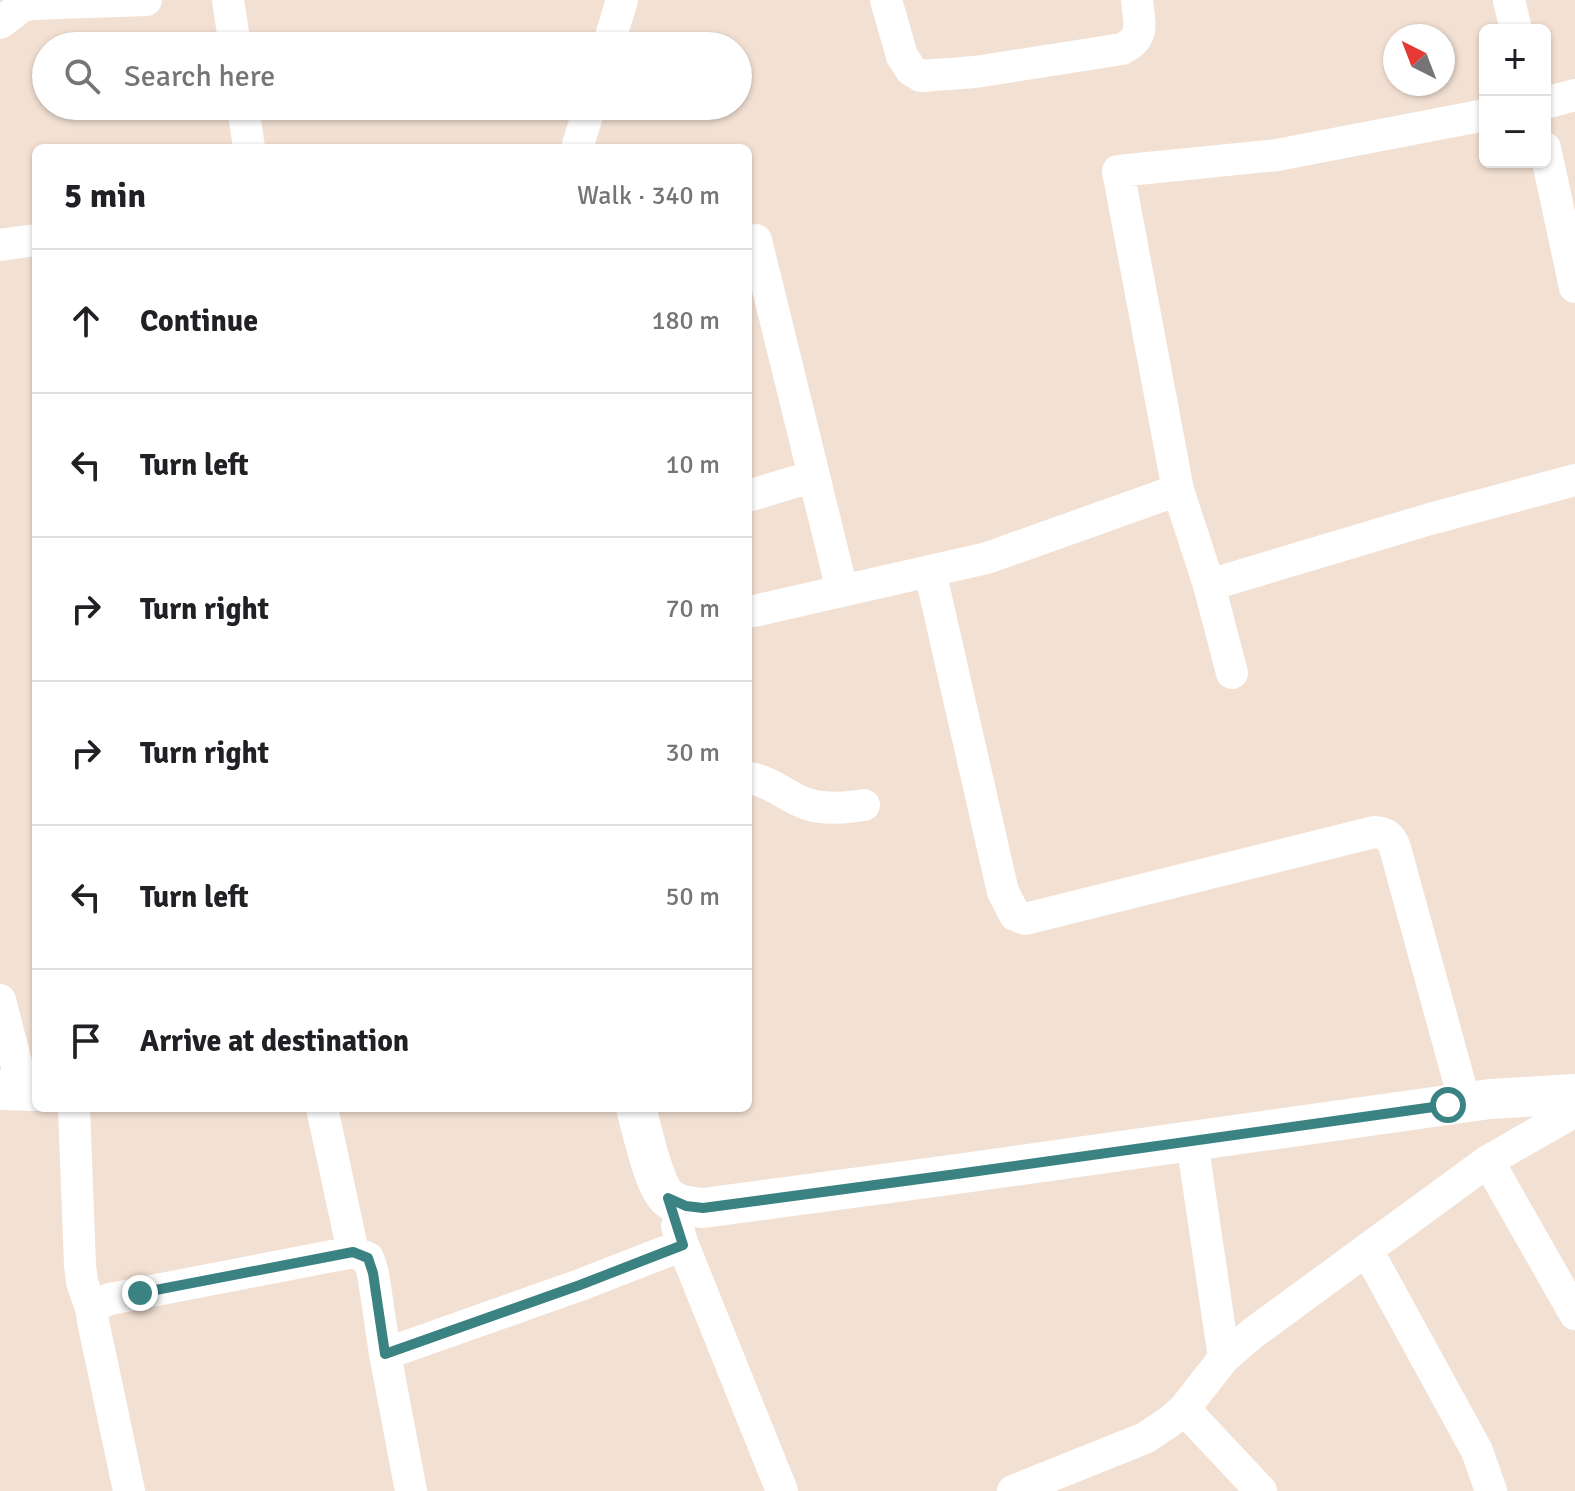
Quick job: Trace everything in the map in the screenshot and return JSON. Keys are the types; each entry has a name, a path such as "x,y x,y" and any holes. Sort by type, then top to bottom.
{"street":[{"path":"0,23 21,7 31,4 146,0"},
{"path":"228,0 233,32"},
{"path":"612,32 622,0"},
{"path":"886,0 902,56 911,70 921,76 975,72 1122,49 1138,37 1137,0"},
{"path":"1509,0 1515,24"},
{"path":"1551,101 1575,95"},
{"path":"1232,673 1209,585 1178,490 1118,171 1277,155 1479,116"},
{"path":"245,120 248,144"},
{"path":"578,144 586,120"},
{"path":"1550,168 1571,246 1575,287"},
{"path":"756,240 842,590"},
{"path":"0,245 32,241"},
{"path":"752,495 814,476"},
{"path":"1209,585 1430,519 1575,480"},
{"path":"752,611 987,558 1178,490"},
{"path":"930,571 1003,892 1015,915 1025,919 1374,832 1385,833 1392,839 1465,1103"},
{"path":"752,779 770,784 808,805 845,808 864,805"},
{"path":"0,1000 20,1090"},
{"path":"668,1198 686,1206 703,1208 1465,1103 1575,1094"},
{"path":"1013,1491 1145,1438 1169,1422 1184,1409 1224,1358 1253,1333 1488,1161 1575,1111"},
{"path":"74,1112 82,1282 92,1312 129,1491"},
{"path":"323,1112 353,1252"},
{"path":"637,1112 657,1180 668,1198 683,1245 782,1491"},
{"path":"1192,1141 1224,1358"},
{"path":"1488,1161 1575,1314"},
{"path":"385,1354 683,1245"},
{"path":"1367,1250 1477,1451 1491,1491"},
{"path":"92,1312 98,1304 110,1299 353,1252 368,1258 411,1491"},
{"path":"1184,1409 1261,1491"}],"route":[{"path":"140,1293 353,1252 368,1258 373,1273 385,1354 683,1245 668,1198 686,1206 703,1208 1448,1105"}]}
